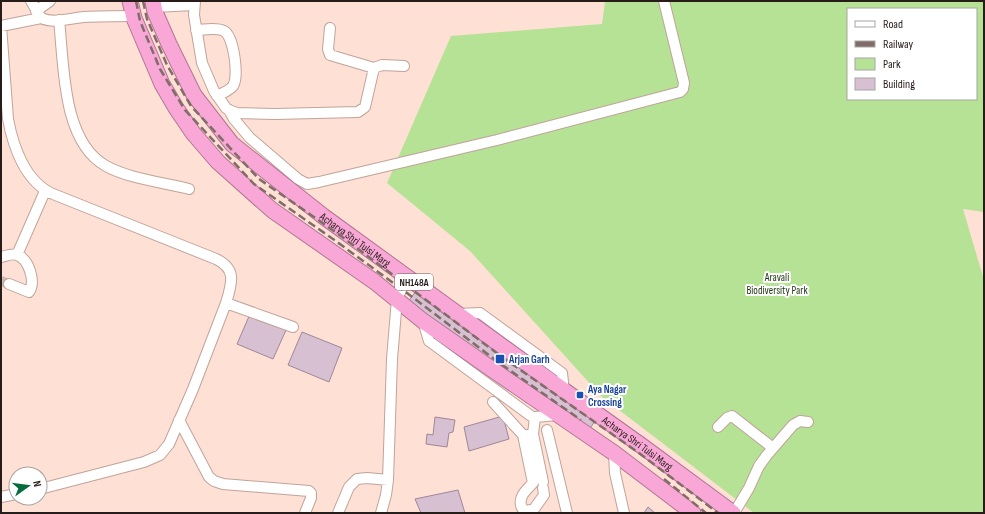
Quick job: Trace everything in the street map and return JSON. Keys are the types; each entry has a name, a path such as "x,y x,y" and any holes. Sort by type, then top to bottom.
{"highway":[{"name":"Acharya Shri Tulsi Marg","path":"130,1 134,16 162,84 193,133 218,162 272,210 369,278 423,321 614,453 693,513"},
{"name":"Acharya Shri Tulsi Marg","path":"154,4 168,44 194,95 232,144 324,216 457,314 734,513"}],"street":[{"path":"31,1 39,15 45,20 83,17 134,16"},
{"path":"48,487 137,464 160,455 169,444 193,389 226,303 231,288 232,278 230,270 223,262 45,191 25,167 11,133 8,119 1,26 39,15 50,1"},
{"path":"154,4 195,3 194,15 202,63 210,83 218,96 234,119 250,138 298,179 307,184 512,136 680,92 684,87 684,83 664,1"},
{"path":"59,20 70,113 75,128 85,147 97,161 108,167 133,176 188,189"},
{"path":"330,28 328,49 330,55 370,67 382,65 404,66"},
{"path":"196,30 222,30 227,34 230,41 236,70 235,81 230,89 218,96"},
{"path":"229,110 237,113 275,114 358,112 365,107 370,67"},
{"path":"17,255 45,191"},
{"path":"1,257 17,255 24,261 29,269 32,279 30,291 27,292 9,284"},
{"path":"381,513 388,480 392,359 396,299 407,277"},
{"path":"226,303 293,327"},
{"path":"423,321 429,341 531,416 557,415"},
{"path":"493,402 522,435 540,484 533,434 535,416"},
{"path":"718,426 727,418 732,416 773,448"},
{"path":"179,420 211,479 223,484 309,491 311,493 311,498 304,513"},
{"path":"734,513 749,488 759,466 773,448 793,425 802,421 808,422"},
{"path":"547,430 567,513"},
{"path":"522,435 533,434"},
{"path":"614,453 615,473 624,513"},
{"path":"338,513 349,486 357,479 367,478 388,480"}],"green space":[{"name":"Aravali Biodiversity Park","path":"605,1 984,1 984,212 963,209 984,280 984,513 754,513 602,397 470,251 387,183 451,36 602,24"}],"building":[{"path":"420,286 475,326 481,318 552,370 547,376 600,414 588,431 534,392 527,403 457,352 407,303"},
{"path":"250,314 286,330 273,359 237,344"},
{"path":"302,332 342,348 329,382 288,365"},
{"path":"503,416 509,439 469,451 464,427"},
{"path":"435,417 455,420 453,432 449,433 447,447 426,444 427,434 433,435"},
{"path":"458,490 465,513 421,513 415,499"},
{"path":"648,507 655,513 644,513"}],"tunnel":[{"path":"1,281 9,284"}],"railway":[{"path":"136,1 140,21 160,69 185,110 254,184 333,239 498,362 581,420"},
{"path":"143,1 147,19 167,65 191,106 259,179 337,233 502,357 639,453 718,513"},
{"path":"664,479 706,513"}],"place":[{"name":"Arjan Garh","path":"500,359"},
{"name":"Aya Nagar Crossing","path":"580,395"}]}
